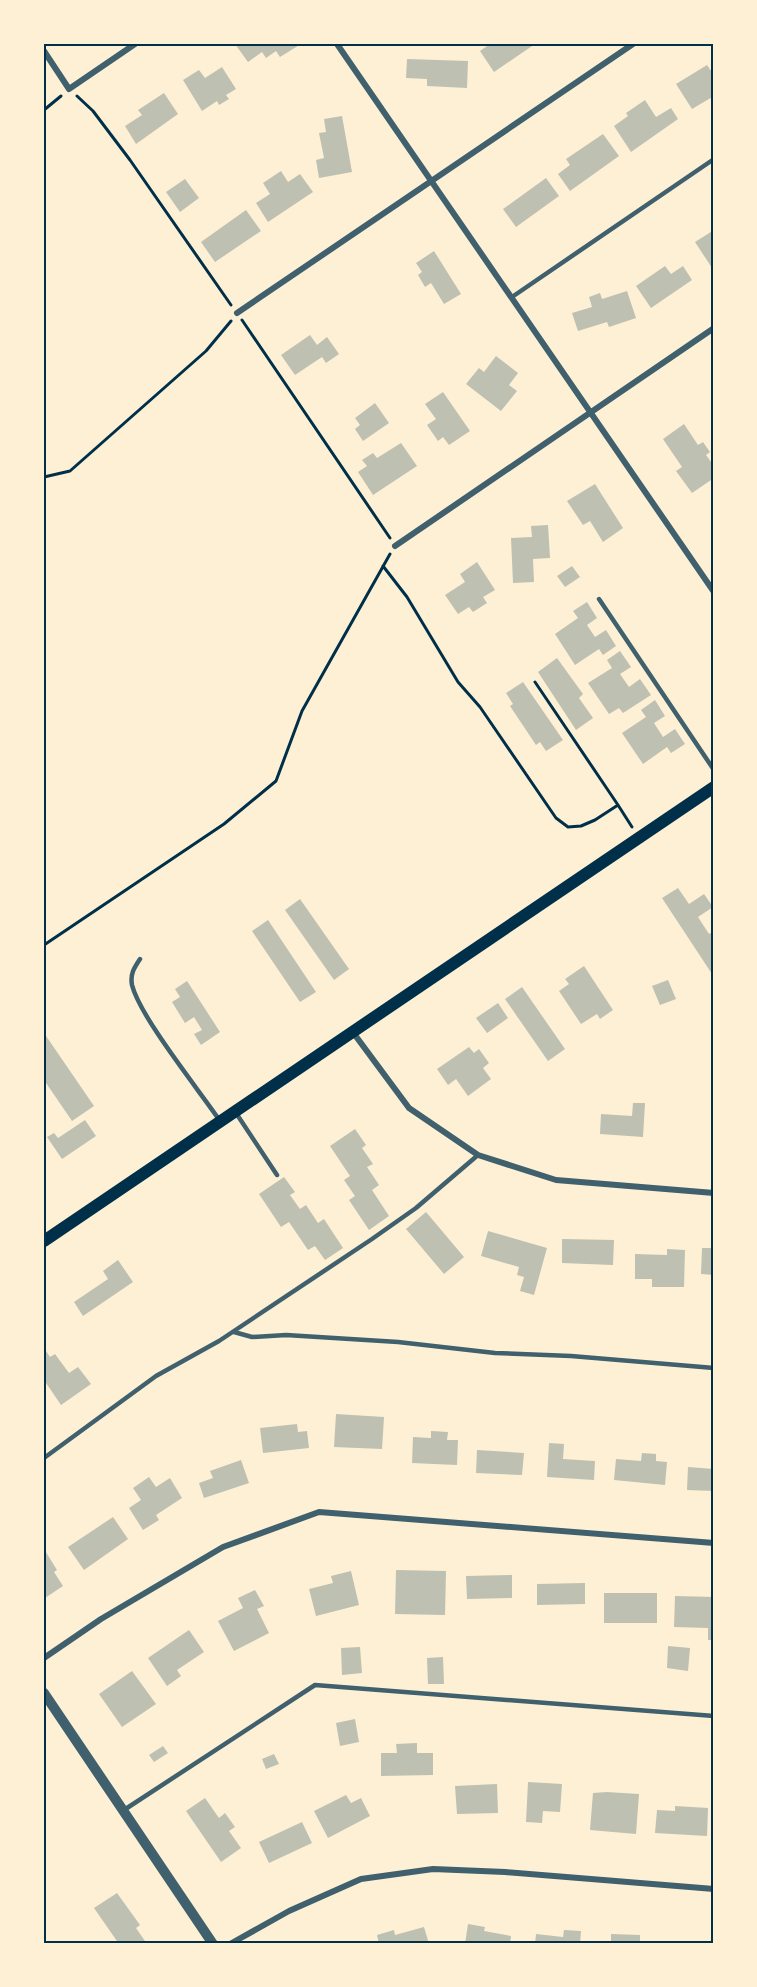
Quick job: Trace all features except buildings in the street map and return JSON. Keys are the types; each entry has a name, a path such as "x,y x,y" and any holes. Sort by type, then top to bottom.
{"main road":[{"path":"44,1241 714,787"}],"street":[{"path":"44,51 69,89 135,44"},
{"path":"337,44 714,592"},
{"path":"237,314 633,44"},
{"path":"395,546 714,328"},
{"path":"352,1031 409,1108 478,1155 556,1180 714,1193"},
{"path":"44,1658 101,1619 223,1547 319,1512 714,1543"},
{"path":"44,1693 213,1944"},
{"path":"230,1944 289,1911 362,1879 434,1869 505,1872 714,1889"}],"lane":[{"path":"512,297 714,159"},
{"path":"599,599 714,770"},
{"path":"140,959 132,971 132,985 146,1014 220,1121"},
{"path":"234,1111 277,1175"},
{"path":"44,1458 156,1376 234,1332 416,1208 478,1155"},
{"path":"234,1332 252,1337 286,1335 398,1342 495,1353 571,1356 714,1368"},
{"path":"123,1811 315,1685 714,1716"}],"path":[{"path":"44,110 69,89"},
{"path":"44,477 70,471 206,351 237,314"},
{"path":"44,945 224,824 276,781 302,711 395,546"},
{"path":"383,566 407,597 458,682 480,707 556,818 568,827 581,826 618,805"},
{"path":"535,682 639,837"}]}
